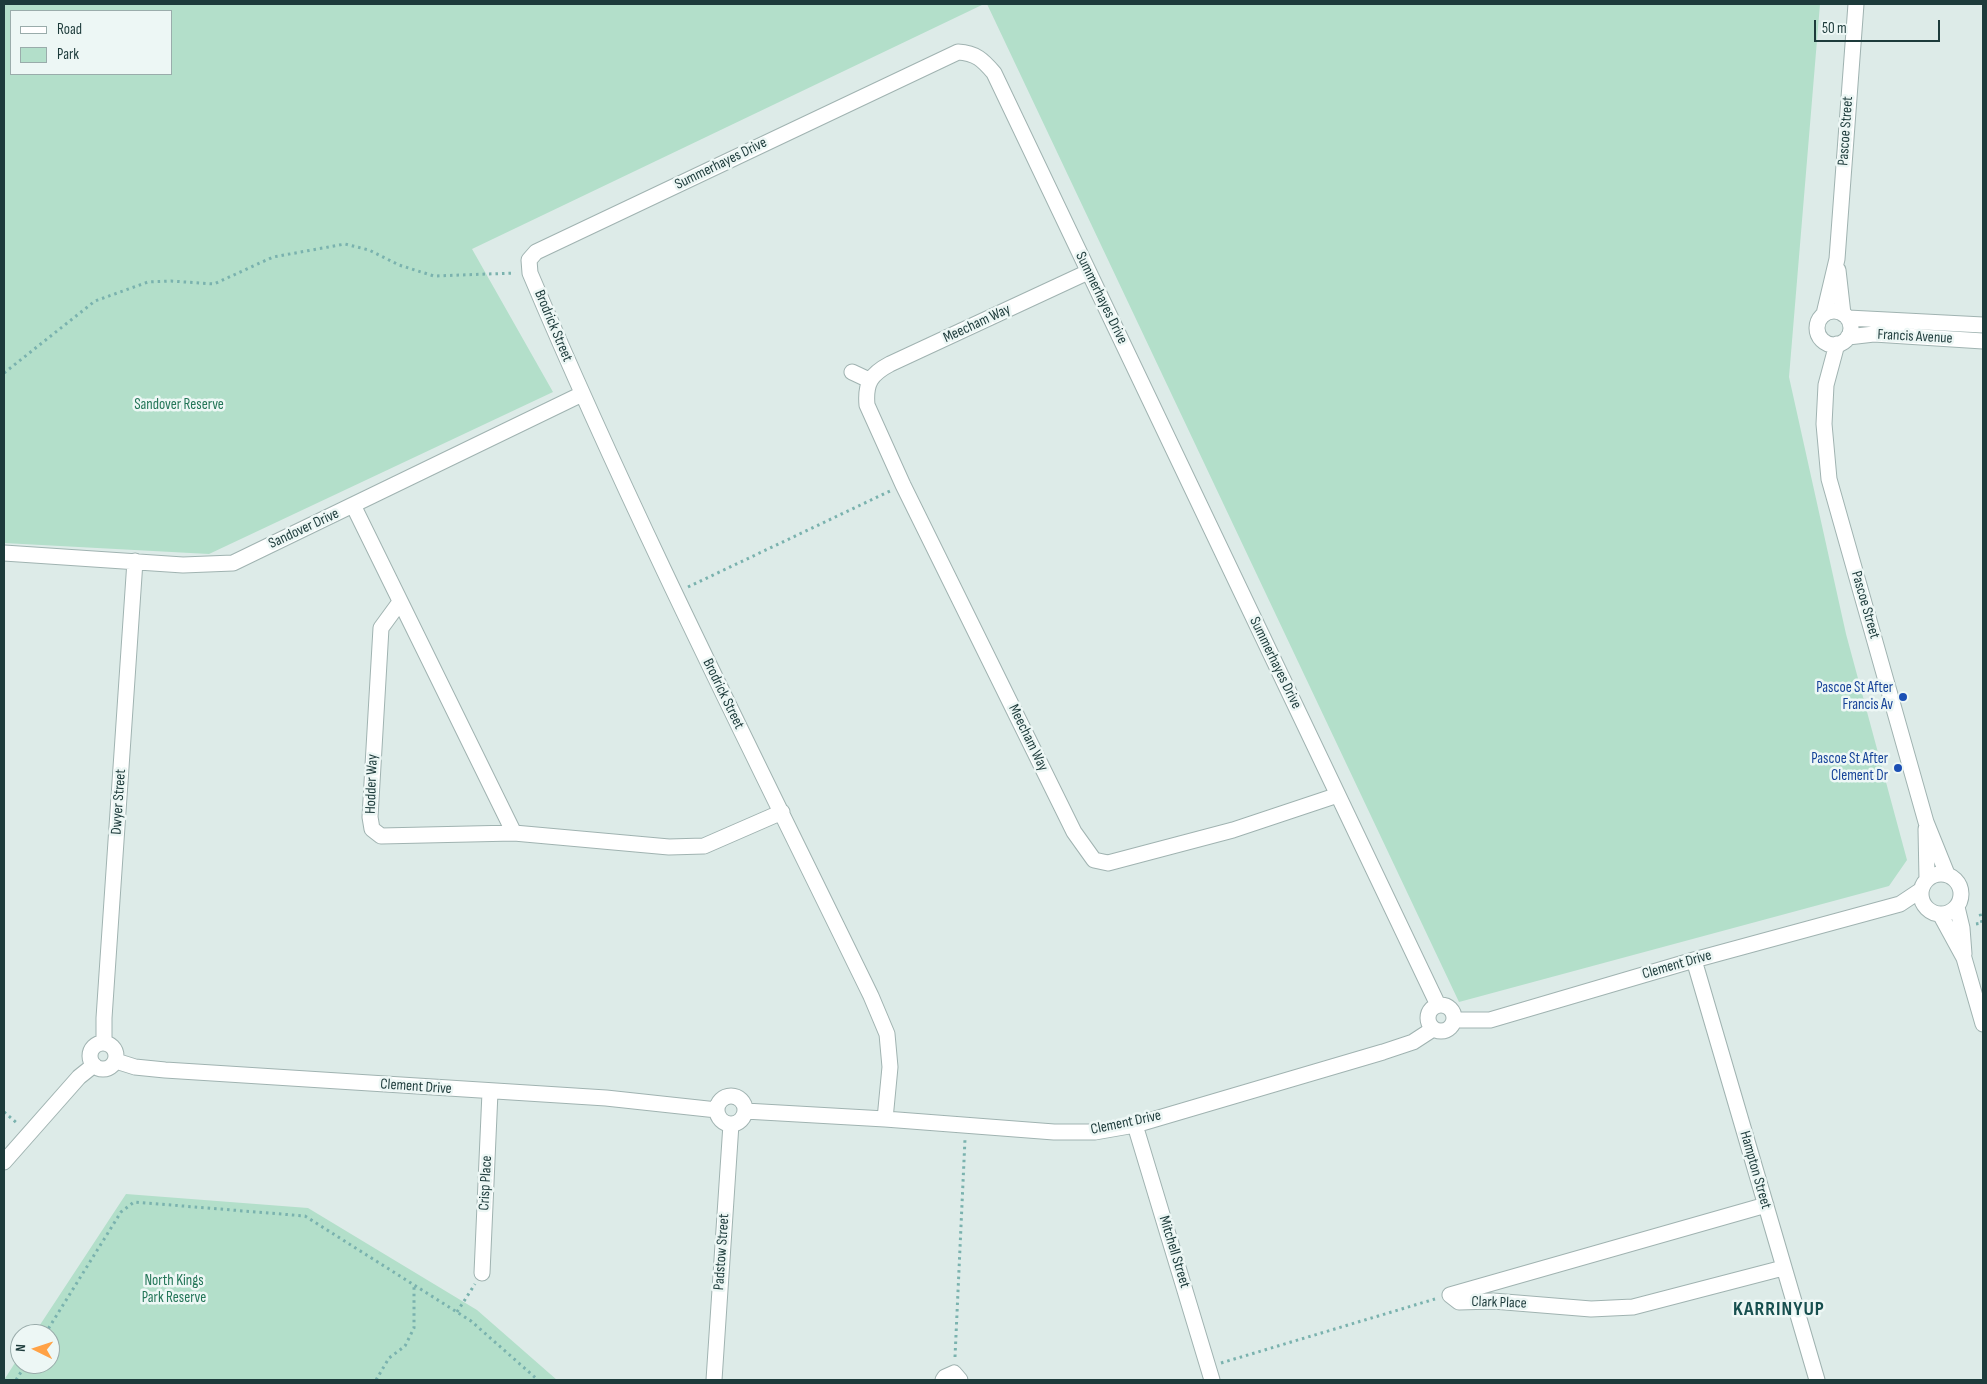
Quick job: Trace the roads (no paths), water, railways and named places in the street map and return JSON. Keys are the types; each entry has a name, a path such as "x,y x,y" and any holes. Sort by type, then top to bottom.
{"street":[{"name":"Pascoe Street","path":"1824,314 1837,259 1856,4"},
{"name":"Summerhayes Drive","path":"530,272 529,260 536,252 958,52 969,52 982,58 994,73 1438,1005"},
{"name":"Pascoe Street","path":"1837,259 1845,316"},
{"name":"Brodrick Street","path":"530,272 582,394 674,594 782,812 871,996 887,1034 890,1067 885,1119"},
{"name":"Meecham Way","path":"1088,272 890,364 878,370 869,380 866,394 867,405 904,485 1074,832 1094,860 1108,863 1204,838 1338,795"},
{"path":"1834,311 1845,316 1850,328 1842,340 1827,343 1820,337 1817,327 1820,317 1824,314 1834,311"},
{"name":"Francis Avenue","path":"1845,316 1983,325"},
{"name":"Francis Avenue","path":"1842,340 1874,334 1983,341"},
{"name":"Pascoe Street","path":"1820,337 1826,385 1824,424 1829,479 1926,822 1947,874 1954,878 1961,888 1961,900 1957,908 1962,928 1964,958 1983,1024"},
{"name":"Pascoe Street","path":"1826,385 1842,340"},
{"path":"852,372 869,380"},
{"name":"Sandover Drive","path":"4,553 183,565 232,563 582,394"},
{"path":"353,505 514,833"},
{"name":"Dwyer Street","path":"104,1042 135,561"},
{"name":"Hodder Way","path":"400,602 381,628 370,795 372,829 381,836 514,833 669,847 704,846 782,812"},
{"name":"Pascoe Street","path":"1926,822 1923,903 1934,912 1964,958"},
{"path":"1924,884 1936,874 1947,874"},
{"name":"Clement Drive","path":"1455,1020 1490,1020 1694,960 1900,904 1924,884"},
{"name":"Clement Drive","path":"1900,904 1934,912"},
{"path":"1934,912 1946,914 1957,908"},
{"name":"Hampton Street","path":"1694,960 1817,1380"},
{"path":"1438,1005 1446,1005 1452,1009 1455,1020 1451,1027 1445,1031 1434,1028 1429,1023 1428,1015 1438,1005"},
{"name":"Clement Drive","path":"745,1111 885,1119 1054,1132 1095,1132 1135,1125 1383,1052 1413,1042 1434,1028"},
{"path":"104,1042 113,1046 117,1056 116,1061 108,1068 103,1069 94,1065 91,1060 91,1050 99,1043 104,1042"},
{"name":"Clement Drive","path":"116,1061 135,1067 165,1070 606,1098 717,1110"},
{"path":"4,1162 79,1077 94,1065"},
{"name":"Crisp Place","path":"482,1274 490,1092"},
{"path":"730,1096 741,1100 745,1111 741,1120 731,1124 723,1121 717,1110 723,1099 730,1096"},
{"name":"Padstow Street","path":"714,1380 731,1124"},
{"name":"Mitchell Street","path":"1135,1125 1210,1373"},
{"name":"Clark Place","path":"1766,1205 1450,1295 1459,1302 1493,1301 1591,1309 1633,1307 1783,1268"}],"place":[{"name":"Pascoe St After Francis Av","path":"1903,697"},
{"name":"Pascoe St After Clement Dr","path":"1898,768"}],"district":[{"name":"KARRINYUP","path":"1779,1310"}],"park label":[{"name":"Sandover Reserve","path":"179,405"},
{"name":"North Kings Park Reserve","path":"174,1290"}]}
